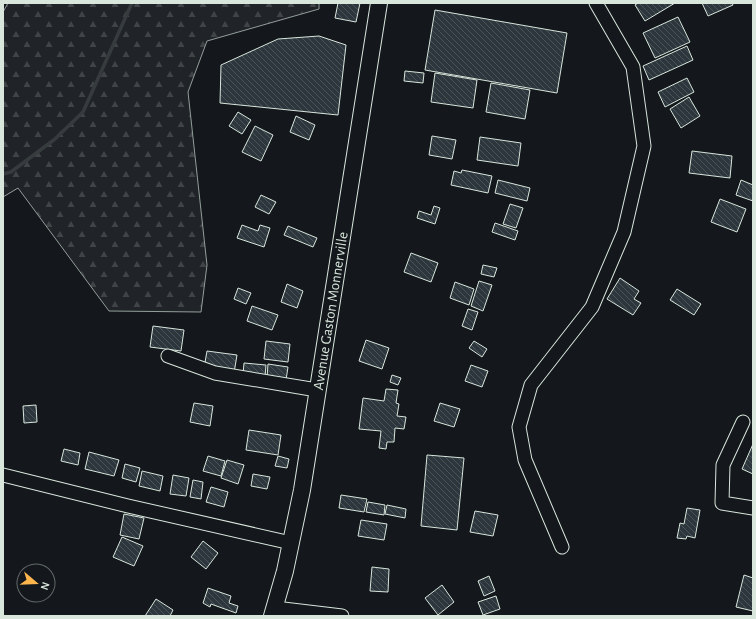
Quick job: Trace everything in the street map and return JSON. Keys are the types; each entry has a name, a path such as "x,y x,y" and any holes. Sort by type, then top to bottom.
{"main road":[{"name":"Avenue Gaston Monnerville","path":"273,612 291,543 379,3"}],"street":[{"path":"562,547 525,460 519,427 531,385 592,307 624,232 644,146 633,67 596,3"},
{"path":"168,356 222,374 317,390"},
{"path":"743,422 723,465 722,503 753,508"},
{"path":"3,475 99,499 291,543"},
{"path":"273,612 342,616"}],"green space":[{"path":"8,3 319,3 319,9 207,41 188,92 207,265 201,312 109,311 18,188 3,197 3,12"}],"building":[{"path":"338,3 360,3 356,22 335,18"},
{"path":"638,3 675,3 645,21 635,5"},
{"path":"702,3 732,3 733,5 708,16"},
{"path":"435,10 567,33 557,93 425,70"},
{"path":"678,17 690,42 655,58 643,33"},
{"path":"319,36 346,45 338,115 220,103 221,65 278,39"},
{"path":"687,46 693,60 649,80 643,66"},
{"path":"405,71 424,73 423,83 404,81"},
{"path":"435,73 477,80 473,108 431,102"},
{"path":"687,78 694,92 665,107 658,92"},
{"path":"491,83 530,90 525,119 486,112"},
{"path":"689,97 700,116 681,128 670,109"},
{"path":"238,112 251,120 242,134 229,126"},
{"path":"296,116 315,125 309,140 290,132"},
{"path":"255,126 273,135 261,161 242,152"},
{"path":"432,136 456,140 452,159 429,155"},
{"path":"480,137 521,143 518,166 477,160"},
{"path":"692,151 732,156 730,178 689,173"},
{"path":"462,170 492,176 488,193 451,185 454,171 461,173"},
{"path":"498,180 530,188 527,201 495,193"},
{"path":"741,180 753,185 753,201 736,195"},
{"path":"261,195 276,202 269,214 255,207"},
{"path":"720,199 746,209 737,232 711,222"},
{"path":"510,204 523,208 516,228 503,224"},
{"path":"434,206 440,208 435,224 417,218 419,211 431,215"},
{"path":"495,223 518,231 515,240 492,232"},
{"path":"242,225 258,231 260,225 270,228 264,247 237,238"},
{"path":"288,226 317,238 313,247 284,235"},
{"path":"411,253 438,263 431,282 404,272"},
{"path":"483,265 497,268 494,277 481,274"},
{"path":"620,278 639,291 634,299 641,303 633,315 607,299"},
{"path":"479,281 492,285 483,311 471,306"},
{"path":"455,282 474,289 469,305 450,298"},
{"path":"287,284 303,291 297,308 281,302"},
{"path":"238,288 251,293 246,304 234,299"},
{"path":"677,289 701,304 694,315 670,300"},
{"path":"252,306 278,315 272,330 247,321"},
{"path":"468,309 478,312 472,330 462,326"},
{"path":"153,326 184,330 181,351 150,347"},
{"path":"366,340 389,348 382,369 359,361"},
{"path":"266,341 290,344 288,362 264,359"},
{"path":"474,341 487,349 482,357 469,348"},
{"path":"207,351 237,355 234,373 204,368"},
{"path":"244,363 266,365 265,377 243,374"},
{"path":"268,364 288,367 286,380 267,378"},
{"path":"471,365 488,371 482,387 465,381"},
{"path":"392,375 401,378 398,385 390,382"},
{"path":"386,389 398,390 396,403 399,404 397,416 406,417 404,429 395,428 394,442 387,442 386,449 379,448 381,431 359,429 363,398 384,401"},
{"path":"194,403 213,406 210,426 190,422"},
{"path":"440,403 460,409 454,427 434,421"},
{"path":"36,405 37,422 24,423 23,406"},
{"path":"249,430 281,435 278,455 246,450"},
{"path":"753,444 753,474 742,469"},
{"path":"64,449 80,453 78,465 61,461"},
{"path":"89,452 119,460 114,476 85,469"},
{"path":"427,455 464,458 457,530 421,526"},
{"path":"208,456 225,461 221,476 203,471"},
{"path":"278,456 289,459 287,468 275,466"},
{"path":"227,460 244,465 238,484 221,478"},
{"path":"125,464 140,468 136,482 122,478"},
{"path":"142,471 163,476 160,491 139,486"},
{"path":"253,474 270,477 267,489 251,486"},
{"path":"173,475 189,478 186,496 170,494"},
{"path":"193,480 203,482 201,499 190,497"},
{"path":"211,487 228,492 224,507 206,502"},
{"path":"341,495 367,499 364,512 339,508"},
{"path":"368,502 385,505 384,515 366,512"},
{"path":"387,505 406,509 405,518 385,514"},
{"path":"687,508 700,510 695,538 687,536 686,539 677,538 680,523 684,524"},
{"path":"475,511 498,515 493,536 470,532"},
{"path":"124,514 144,518 139,539 120,535"},
{"path":"361,520 387,524 384,540 358,536"},
{"path":"122,537 143,546 134,566 113,557"},
{"path":"203,541 218,553 206,569 191,557"},
{"path":"372,567 389,569 388,592 370,591"},
{"path":"744,575 753,578 753,611 736,607"},
{"path":"489,576 495,591 484,596 478,581"},
{"path":"442,585 454,602 438,615 425,598"},
{"path":"208,588 231,596 229,603 238,606 236,613 211,604 210,607 203,603"},
{"path":"496,596 500,609 483,615 478,602"},
{"path":"156,599 173,610 170,616 145,616"}],"waterway":[{"path":"3,174 11,172 55,139 83,112 132,3"}]}
